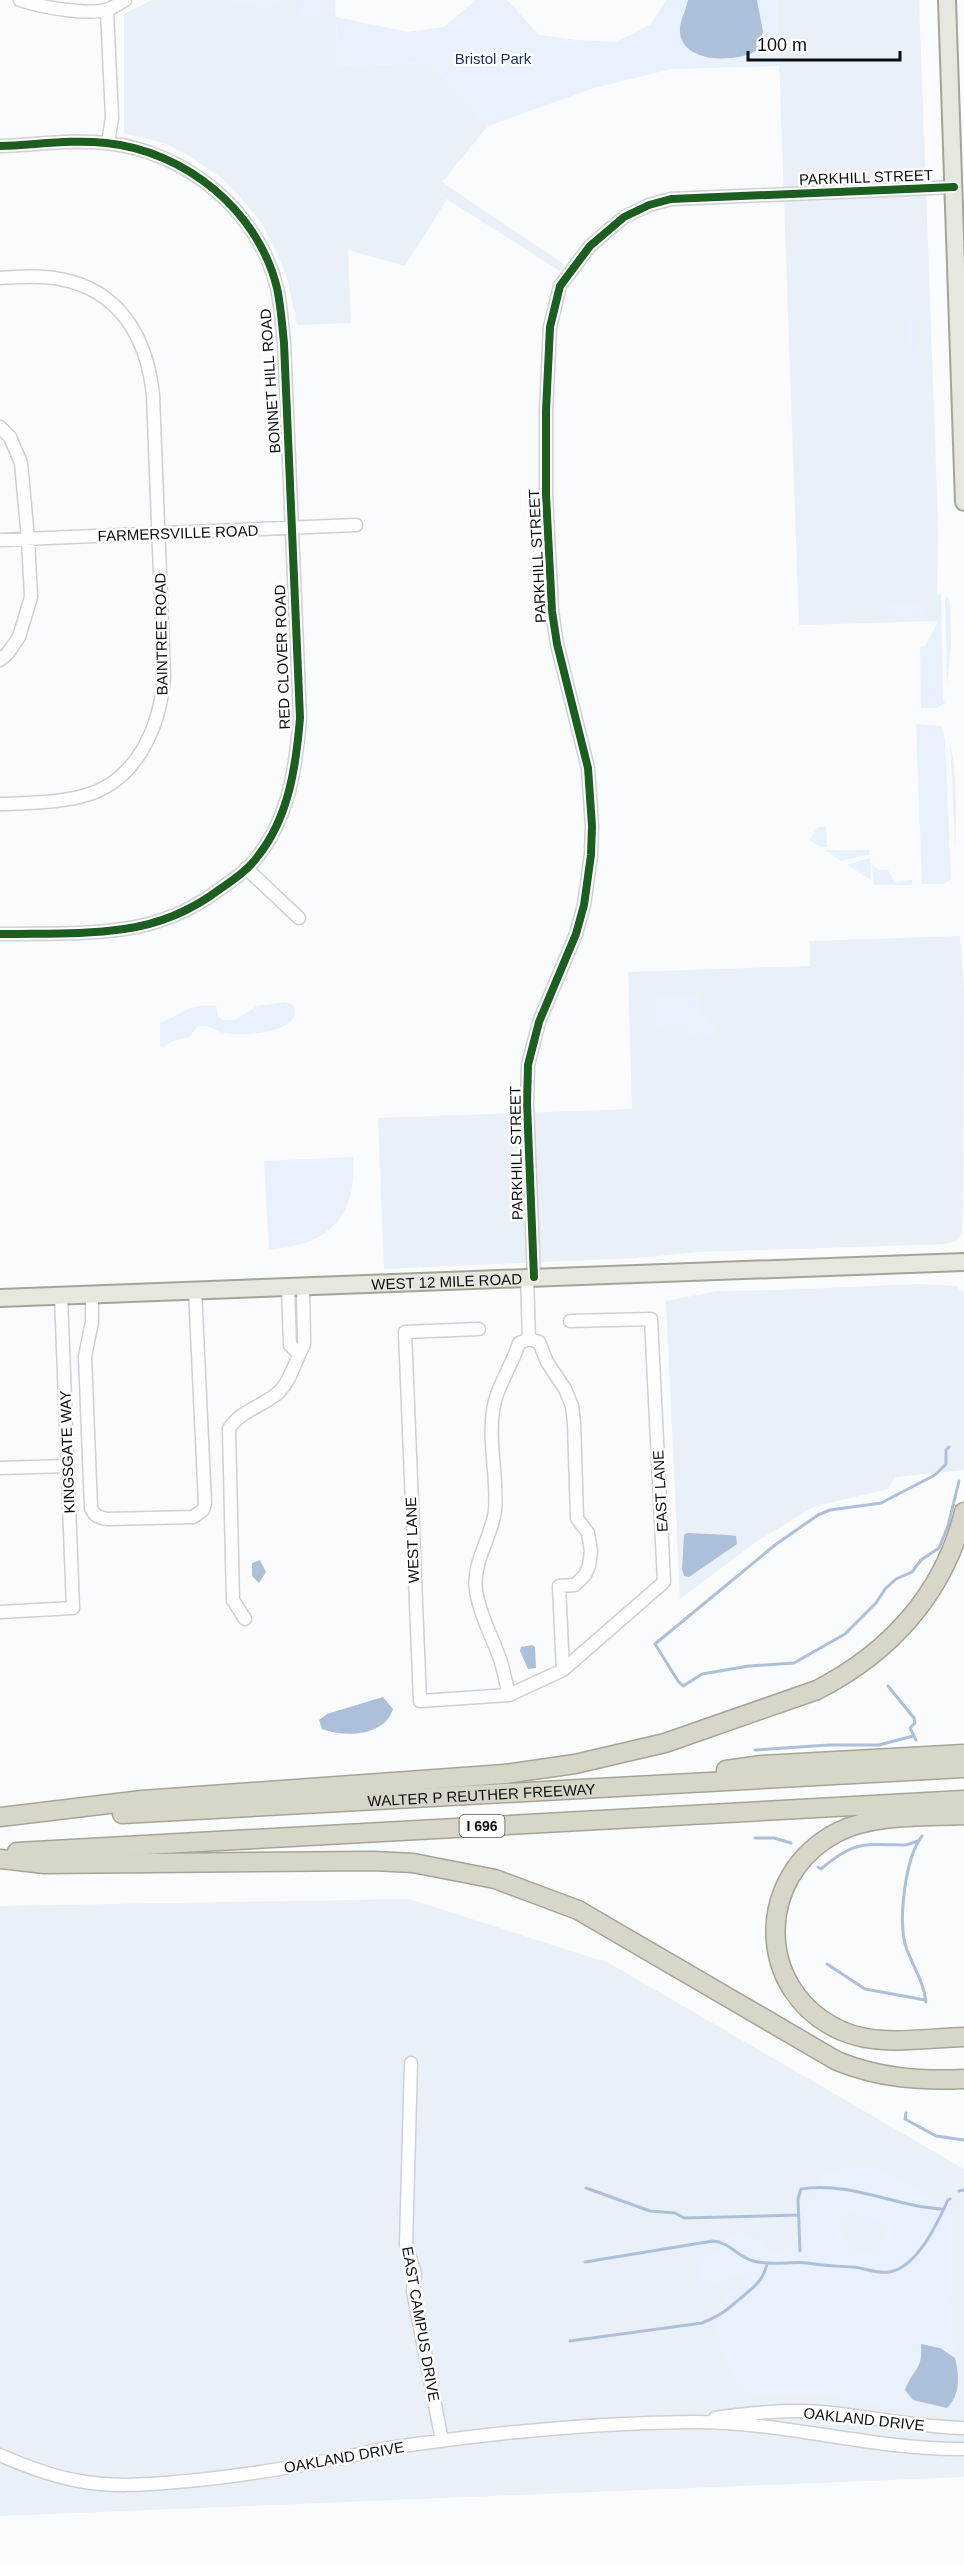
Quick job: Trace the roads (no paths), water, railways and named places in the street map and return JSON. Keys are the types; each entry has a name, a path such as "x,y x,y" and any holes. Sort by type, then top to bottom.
{"highway":[{"path":"0,1819 142,1800 505,1774 584,1763 665,1743 817,1690 875,1654 893,1638 926,1598 950,1556 964,1512"},
{"path":"613,1787 762,1765 964,1754"},
{"name":"WALTER P REUTHER FREEWAY","path":"0,1819 964,1768"},
{"name":"I 696","path":"0,1852 964,1800"},
{"path":"964,1815 869,1822 852,1826 824,1840 803,1859 783,1889 776,1916 775,1934 779,1961 790,1986 808,2009 835,2028 850,2034 875,2039 964,2037"},
{"path":"0,1859 45,1864 373,1861 413,1863 486,1877 533,1891 578,1910 837,2061 865,2072 900,2079 964,2079"}],"main road":[{"path":"947,0 962,358 964,502"},
{"name":"WEST 12 MILE ROAD","path":"0,1298 964,1262"}],"street":[{"path":"20,0 65,10 107,10 125,0"},
{"path":"107,10 112,118 108,143"},
{"name":"BONNET HILL ROAD","path":"0,146 108,143 169,159 210,184 241,217 262,249 277,288 284,343 292,528"},
{"name":"PARKHILL STREET","path":"529,1339 528,1065 539,1022 576,934 584,905 591,855 592,826 588,768 557,644 552,611 546,495 546,411 550,327 560,286 574,264 609,227 649,205 671,199 954,187"},
{"name":"BAINTREE ROAD","path":"0,278 60,279 93,289 113,304 131,325 151,373 164,677 163,698 157,723 146,745 120,777 92,793 59,800 0,804"},
{"path":"0,427 10,437 21,463 31,597 27,618 19,637 0,660"},
{"name":"FARMERSVILLE ROAD","path":"0,540 356,525"},
{"name":"RED CLOVER ROAD","path":"0,934 105,931 155,923 181,914 202,903 258,857 284,806 293,776 297,748 300,718 292,528"},
{"path":"246,868 299,918"},
{"path":"245,1619 233,1600 229,1429 239,1417 270,1399 288,1381 298,1353 304,1345 295,1286"},
{"path":"92,1294 92,1322 84,1356 93,1513 107,1519 193,1517 203,1510 206,1504 195,1289"},
{"name":"KINGSGATE WAY","path":"0,1612 73,1608 61,1296"},
{"name":"EAST LANE","path":"537,1683 563,1670 663,1582 651,1319 570,1321"},
{"name":"WEST LANE","path":"479,1329 405,1332 420,1701 509,1695 537,1683"},
{"path":"509,1695 500,1660 481,1614 476,1578 479,1557 495,1511 491,1425 493,1408 497,1392 513,1362 519,1343 529,1339 539,1342 547,1362 565,1389 572,1406 577,1518 588,1533 591,1551 585,1575 575,1585 559,1586 563,1670"},
{"path":"0,1468 67,1466"},
{"name":"EAST CAMPUS DRIVE","path":"411,2063 406,2244 415,2274 413,2291 442,2441"},
{"name":"OAKLAND DRIVE","path":"693,2422 741,2414 818,2412 928,2427 964,2428"},
{"name":"OAKLAND DRIVE","path":"0,2455 42,2472 78,2481 131,2485 248,2475 387,2448 442,2441 558,2428 693,2422 738,2424 917,2447 964,2450"}],"water":[{"path":"688,0 757,0 763,32 756,51 735,58 722,58 697,54 688,48 682,39 680,27"},
{"path":"687,1533 736,1536 737,1544 689,1577 684,1576 682,1569 684,1535"},
{"path":"260,1560 266,1572 259,1583 252,1576 252,1563"},
{"path":"532,1645 535,1647 536,1668 528,1669 520,1651 521,1647"},
{"path":"383,1697 393,1709 389,1718 373,1730 352,1734 322,1729 319,1720 327,1714"},
{"path":"921,2344 940,2348 955,2358 957,2391 947,2408 913,2400 905,2390 919,2365"}],"waterway":[{"path":"949,1447 946,1450 946,1464 935,1475 881,1503 830,1510 818,1515 775,1545 655,1644 683,1686 702,1674 749,1666 794,1663 845,1634 876,1603 885,1589 896,1579 912,1572 921,1560 939,1548 948,1526 959,1481"},
{"path":"888,1686 914,1718 915,1723 910,1728 916,1740"},
{"path":"755,1750 829,1745 879,1745 913,1736"},
{"path":"922,1836 916,1846 907,1875 903,1924 907,1950 921,1982 926,2002"},
{"path":"755,1838 774,1838 791,1843"},
{"path":"818,1867 821,1869 842,1853 860,1846 906,1845 918,1841"},
{"path":"827,1964 865,1989 925,2000"},
{"path":"906,2113 905,2119 936,2136 964,2140"},
{"path":"586,2188 650,2211 675,2213 684,2218 798,2215"},
{"path":"800,2251 798,2199 801,2189 838,2188 908,2204 944,2209"},
{"path":"959,2191 964,2190"},
{"path":"585,2262 713,2241 724,2244 753,2261 808,2263 889,2272 899,2269 917,2253 950,2199"},
{"path":"570,2341 702,2323 724,2312 755,2286 761,2279 767,2264"}],"park label":[{"name":"Bristol Park","path":"493,58"}]}
